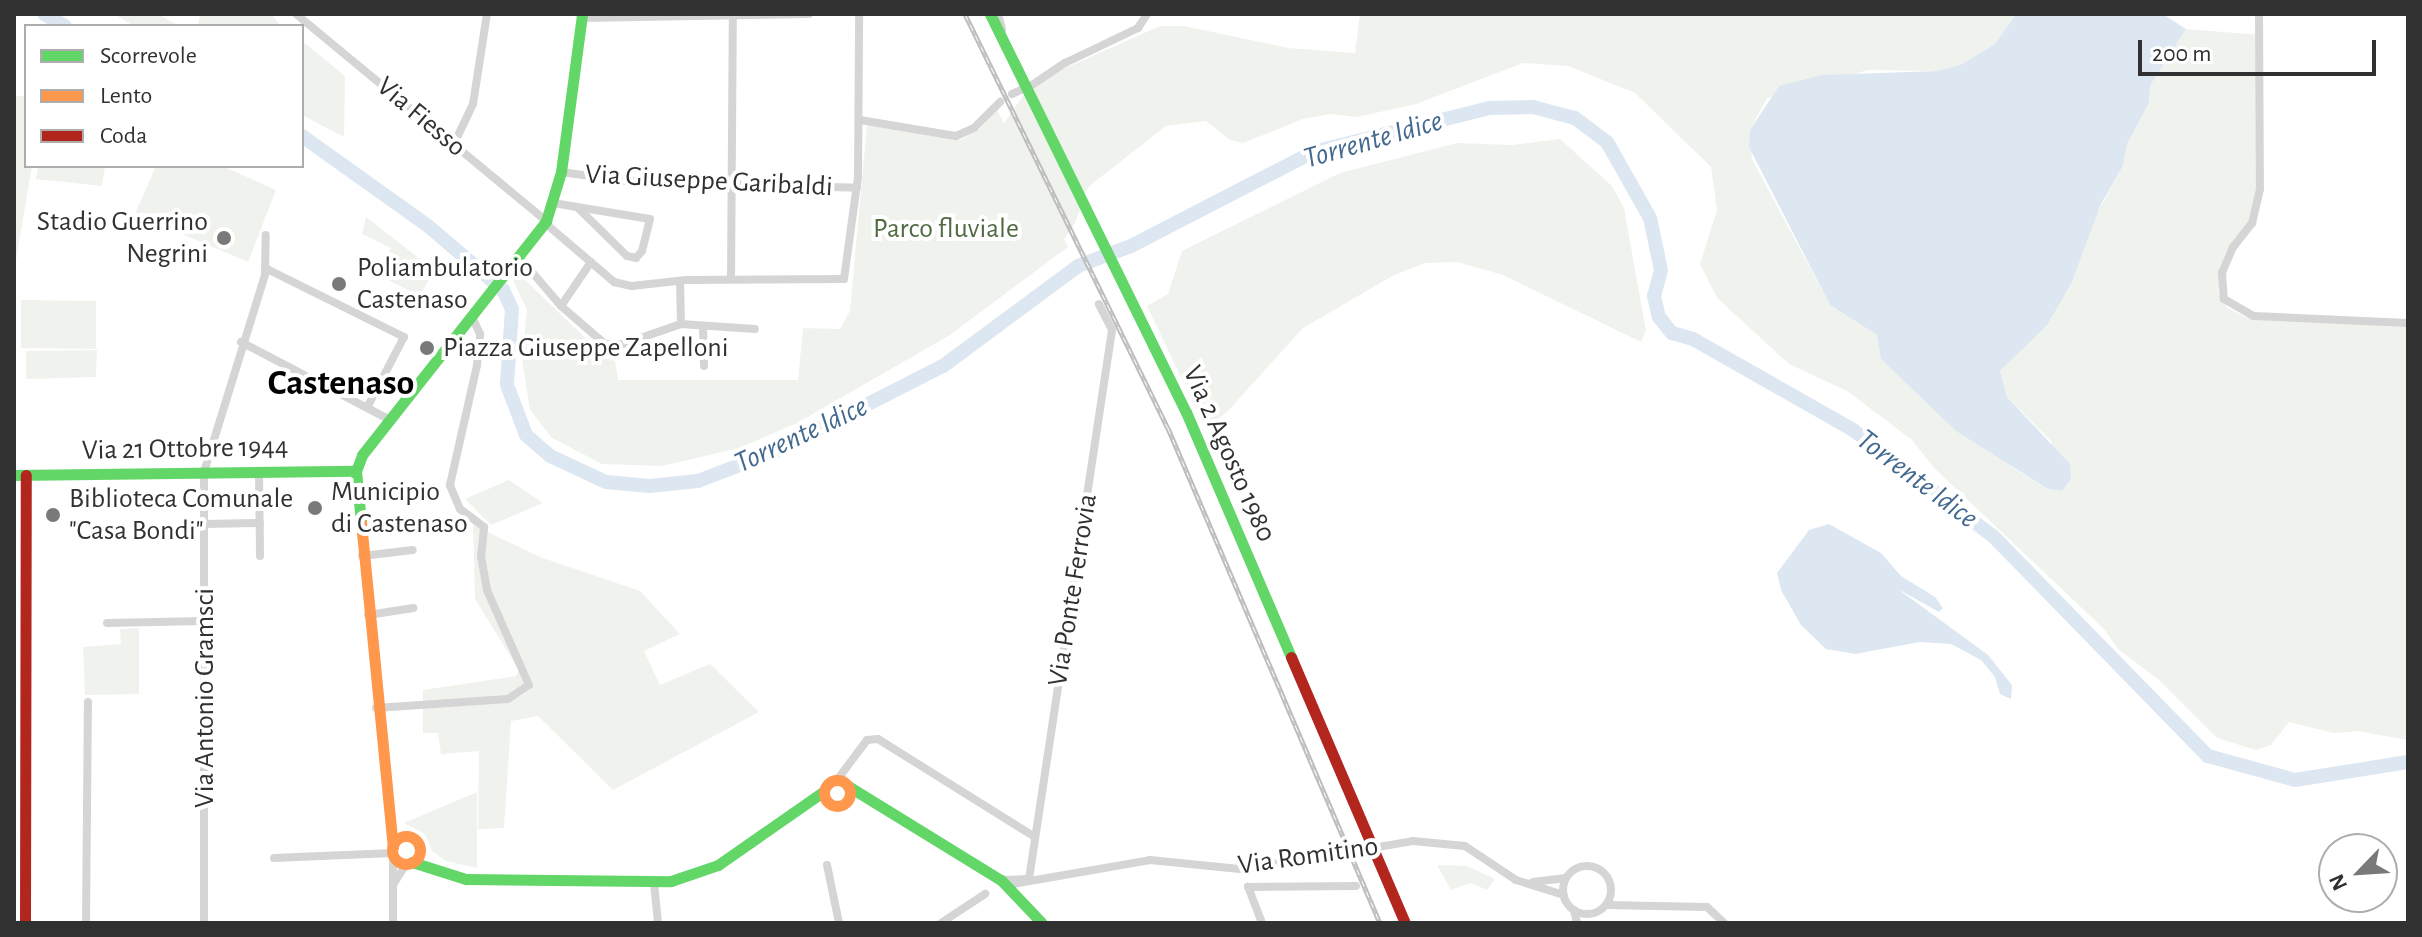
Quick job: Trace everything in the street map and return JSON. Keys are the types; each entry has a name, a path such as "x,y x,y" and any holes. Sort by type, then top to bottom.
{"street":[{"name":"Via Fiesso","path":"296,14 454,144 614,282 632,286 680,281"},
{"path":"454,144 473,104 487,14"},
{"path":"393,923 393,850 361,556 356,471 390,420 545,222 561,172 582,16 809,14"},
{"path":"681,324 680,281 731,279 836,283 844,279 857,188 859,14"},
{"name":"Via 2 Agosto 1980","path":"990,14 1203,449 1405,923"},
{"path":"998,14 1009,53"},
{"path":"1032,85 1065,63 1138,28 1147,14"},
{"path":"2259,14 2260,189 2252,223 2233,247 2222,273 2224,299 2254,316 2408,323"},
{"path":"731,279 733,15"},
{"path":"860,120 956,136 974,128 1000,102"},
{"name":"Via Giuseppe Garibaldi","path":"561,172 626,181 857,188"},
{"path":"553,203 650,219 642,251 636,258 627,256 578,208"},
{"name":"Via Antonio Gramsci","path":"204,923 204,472 241,342 266,272 261,245 266,235"},
{"path":"519,259 561,306 598,340 611,345 681,324 755,329"},
{"path":"561,306 591,262"},
{"path":"266,272 404,337 368,406"},
{"name":"Via Ponte Ferrovia","path":"1029,879 1033,836 1112,330 1099,304"},
{"path":"376,708 508,699 529,685 487,590 481,557 484,527 455,501 451,468 467,425 480,334 469,320"},
{"path":"703,326 704,366"},
{"path":"241,342 390,420"},
{"name":"Via 21 Ottobre 1944","path":"20,475 356,471"},
{"path":"259,472 260,556"},
{"path":"20,475 25,923"},
{"path":"204,524 260,523"},
{"path":"361,556 413,550"},
{"path":"367,615 413,608"},
{"path":"107,623 205,621"},
{"path":"86,923 88,702"},
{"path":"838,804 842,783 867,740 878,739 1033,836"},
{"path":"274,858 393,850 409,863 466,879 654,883 718,865 799,812 824,791 842,783"},
{"path":"842,783 1004,883 1042,923"},
{"path":"824,791 838,804"},
{"path":"386,800 397,824 450,874"},
{"path":"799,812 838,804 884,809"},
{"path":"393,850 399,838 411,837"},
{"name":"Via Romitino","path":"1004,883 1150,860 1240,869 1413,841 1465,846 1529,883 1564,895"},
{"path":"392,896 420,846"},
{"path":"827,865 839,923"},
{"path":"1529,883 1566,878 1583,866 1596,868 1607,877 1611,891 1626,903"},
{"path":"1566,878 1564,895 1579,923 1588,914 1606,905 1626,903 1707,907 1724,923"},
{"path":"1024,902 1022,890 1029,879"},
{"path":"654,883 658,923"},
{"name":"Via Romitino","path":"1262,923 1248,887 1356,886"},
{"path":"1606,905 1611,891"},
{"path":"941,923 985,894"},
{"path":"1574,910 1588,914"}],"green space":[{"path":"114,14 157,14 176,24 131,24"},
{"path":"200,14 271,14 279,24 198,24"},
{"name":"Parco fluviale","path":"1360,14 2016,14 1995,44 1960,65 1937,71 1868,70 1767,98 1750,130 1752,159 1830,305 1877,335 2013,468 2048,489 2062,491 2051,441 2007,397 2000,371 2024,345 2123,166 2127,144 2149,103 2150,86 2186,29 2260,35 2259,191 2246,231 2226,252 2218,292 2227,308 2246,317 2408,324 2408,740 2357,731 2334,733 2289,722 2271,745 2256,750 2217,738 2159,680 2118,649 2104,629 1934,468 1912,440 1847,391 1789,364 1717,298 1700,264 1717,210 1711,167 1635,93 1568,66 1523,63 1416,104 1357,117 1330,114 1303,119 1243,143 1230,140 1206,121 1166,126 1088,187 1075,223 1064,239 1068,247 950,335 797,423 739,448 662,466 602,464 552,438 530,410 522,359 527,310 512,278 517,272 607,359 615,361 618,380 798,380 803,328 840,329 850,311 867,125 960,140 979,130 997,110 1004,123 1032,83 1160,26 1184,26 1288,48 1355,53"},
{"path":"304,43 345,76 344,137 304,116"},
{"path":"14,95 24,97 24,168 32,168 14,272"},
{"path":"1560,139 1612,186 1624,208 1646,331 1641,342 1503,275 1457,262 1425,263 1394,275 1303,328 1227,412 1214,422 1203,423 1147,306 1168,294 1182,251 1340,173 1457,143 1511,145"},
{"path":"38,168 105,168 102,186 36,179"},
{"name":"Stadio Guerrino Negrini","path":"155,168 226,168 276,190 248,262 135,214"},
{"path":"366,217 434,270 420,296 378,275 391,248 362,234"},
{"path":"21,300 96,301 96,349 21,348"},
{"path":"97,350 96,377 26,379 26,351"},
{"path":"509,480 543,503 491,525 465,499"},
{"path":"473,525 540,557 640,591 680,634 644,651 660,685 710,664 759,712 613,790 538,716 511,721 504,828 478,829 479,751 441,754 438,733 423,733 423,690 516,676 519,670 475,599"},
{"path":"139,628 139,694 85,695 83,647 121,644 120,629"},
{"path":"477,792 477,868 446,861 432,851 425,834 404,823"},
{"path":"1437,865 1467,866 1495,879 1487,890 1471,883 1451,890"}],"shaded area":[{"path":"2016,14 2164,15 2186,29 2150,86 2149,103 2127,144 2123,166 2101,204 2071,284 2047,325 2000,371 2007,397 2070,464 2071,479 2062,491 2048,489 1956,431 1881,359 1877,335 1830,305 1749,147 1750,130 1779,86 1822,75 1937,71 1960,65 1995,44"},
{"path":"1829,524 1881,553 1901,576 1935,597 1943,608 1939,612 1898,589 1988,655 2012,685 2011,699 2000,694 1995,677 1981,660 1951,644 1920,642 1855,654 1826,649 1801,625 1781,590 1777,573 1809,530"}],"waterway":[{"name":"Torrente Idice","path":"44,14 62,24"},
{"name":"Torrente Idice","path":"304,137 427,225 503,290 512,309 507,385 526,435 550,456 606,482 650,486 698,481 776,451 943,366 1078,266 1131,246 1313,152 1489,108 1533,107 1575,118 1607,142 1650,218 1661,270 1654,296 1659,317 1672,333 1693,339 1853,430 1994,537 2208,756 2295,780 2408,762"}],"railway":[{"path":"965,14 1168,428 1380,923"}],"traffic: fast":[{"path":"361,522 356,471 362,455 546,221 561,172 582,14"},
{"path":"990,14 1186,412 1291,657"},
{"path":"14,475 356,471"},
{"path":"848,786 1001,880 1042,923"},
{"path":"412,862 466,879 671,881 718,865 824,791"}],"traffic: slow":[{"path":"361,522 393,847"},
{"path":"837,780 846,784 850,793 846,802 837,806 828,802 824,793 828,784 837,780"},
{"path":"406,836 416,840 420,850 416,860 406,864 396,860 392,850 396,840 406,836"}],"traffic: jam":[{"path":"25,923 26,475"},
{"path":"1291,657 1405,923"}],"place":[{"name":"Stadio Guerrino Negrini","path":"224,238"},
{"name":"Poliambulatorio Castenaso","path":"339,284"},
{"name":"Piazza Giuseppe Zapelloni","path":"427,348"},
{"name":"Municipio di Castenaso","path":"315,508"},
{"name":"Biblioteca Comunale \"Casa Bondi\"","path":"53,515"}],"district":[{"name":"Castenaso","path":"341,384"}]}
